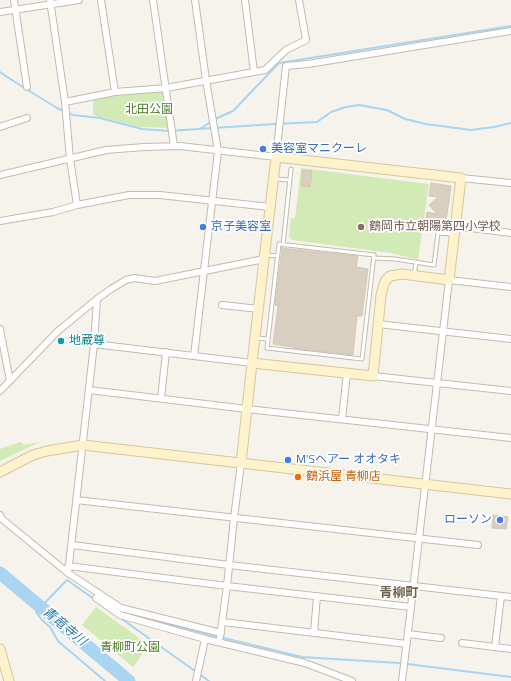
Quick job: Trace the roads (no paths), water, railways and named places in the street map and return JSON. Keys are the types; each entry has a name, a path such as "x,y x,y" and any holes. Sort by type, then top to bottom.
{"street":[{"path":"14,0 27,87"},
{"path":"0,12 50,2 79,0"},
{"path":"101,0 115,92"},
{"path":"153,0 174,146"},
{"path":"194,356 218,151 195,0"},
{"path":"245,0 254,72"},
{"path":"65,102 115,92 166,88 265,70 286,50 306,40 299,0"},
{"path":"50,2 65,102 70,159 77,205"},
{"path":"220,642 248,409 286,66 308,64 511,31"},
{"path":"0,127 27,118"},
{"path":"0,175 106,150 174,146 511,183"},
{"path":"402,681 461,178"},
{"path":"0,221 53,212 77,205 129,195 160,195 270,207"},
{"path":"455,230 511,233"},
{"path":"0,391 58,331 97,299 126,280 134,278 155,281 265,257"},
{"path":"372,376 382,289 386,280 390,276 414,276 511,287"},
{"path":"68,570 94,344 97,299"},
{"path":"222,305 258,309"},
{"path":"378,324 511,339"},
{"path":"0,329 10,380"},
{"path":"94,344 511,391"},
{"path":"161,398 166,352"},
{"path":"342,419 347,373"},
{"path":"89,390 511,438"},
{"path":"0,472 33,454 83,445 511,494"},
{"path":"76,500 478,545"},
{"path":"0,515 68,570 120,608 221,633"},
{"path":"72,545 229,565 511,597"},
{"path":"68,570 411,607"},
{"path":"314,633 317,596"},
{"path":"495,647 501,596"},
{"path":"96,598 120,615 205,639 305,663 352,681"},
{"path":"223,622 407,644"},
{"path":"408,634 441,638"},
{"path":"196,681 205,639"},
{"path":"462,643 511,649"},
{"path":"0,648 9,681"}],"lane":[{"path":"282,245 291,169"},
{"path":"274,179 290,180"},
{"path":"374,258 362,359 267,348 279,244 374,255 374,258 395,259 434,265 438,233 455,230"},
{"path":"265,257 278,256"},
{"path":"414,276 416,263"},
{"path":"255,338 268,339"}],"waterway":[{"path":"200,129 215,119 233,111 279,63 511,26"},
{"path":"0,72 57,108 73,115 100,118 142,129 169,131 317,122 331,112 346,107 359,105 387,110 405,119 426,124 471,130 511,123"},
{"name":"青竜寺川","path":"0,573 129,681"},
{"path":"94,599 67,580 36,612 50,627 58,641 105,681"},
{"path":"119,611 302,657 399,663 511,677"},
{"path":"119,617 209,681"}],"place":[{"name":"美容室マニクーレ","path":"263,149"},
{"name":"京子美容室","path":"203,227"},
{"name":"鶴岡市立朝陽第四小学校","path":"361,227"},
{"name":"地蔵尊","path":"61,341"},
{"name":"M'Sヘアー オオタキ","path":"288,460"},
{"name":"鶴浜屋 青柳店","path":"298,477"},
{"name":"ローソン","path":"500,520"}],"district":[{"name":"青柳町","path":"399,594"}],"park label":[{"name":"北田公園","path":"149,110"},
{"name":"青柳町公園","path":"130,648"}]}
